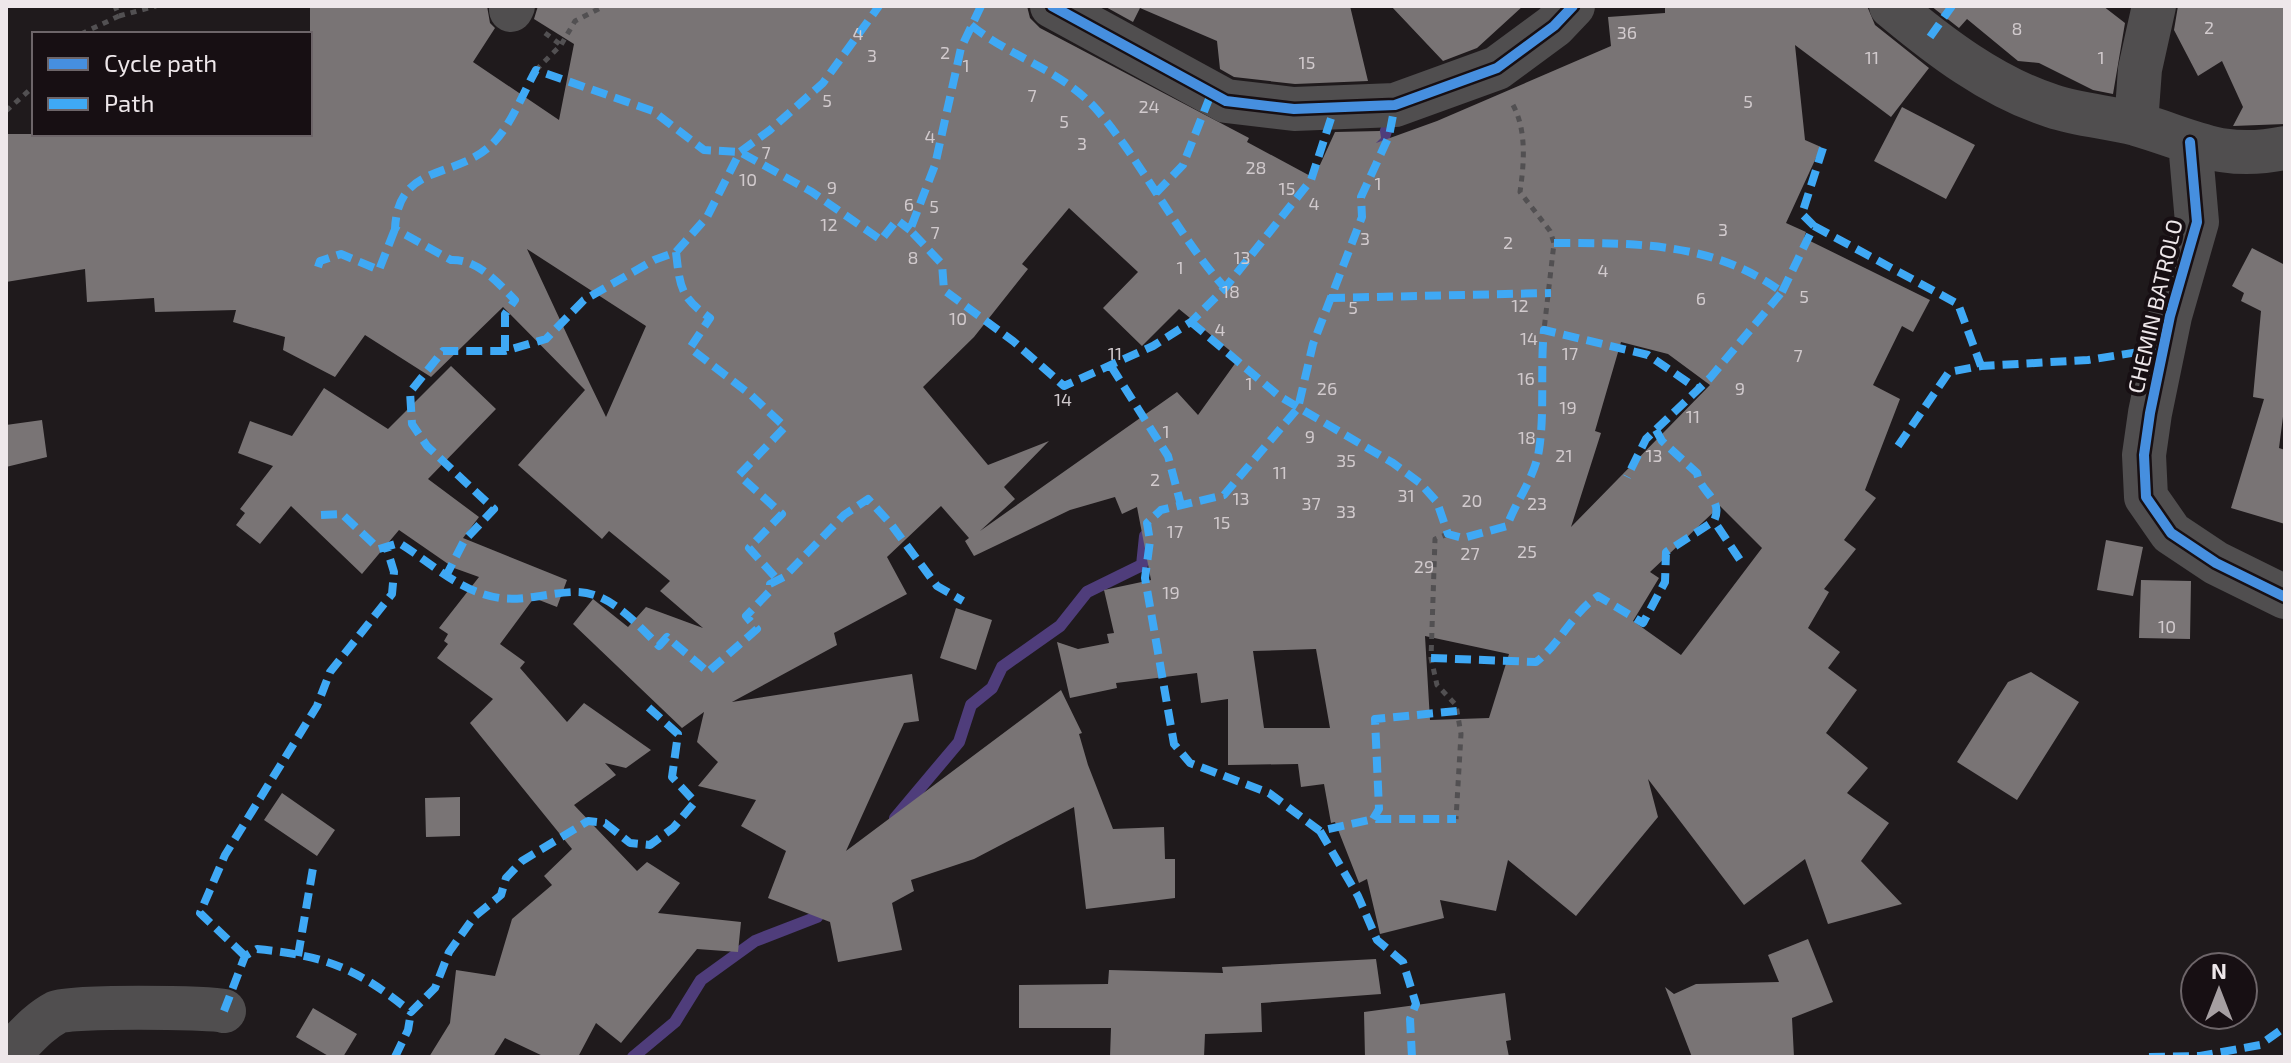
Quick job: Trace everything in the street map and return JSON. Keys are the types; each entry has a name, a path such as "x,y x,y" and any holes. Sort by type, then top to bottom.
{"street":[{"path":"1052,6 1226,101 1294,109 1395,105 1497,68 1554,26 1573,6"},
{"path":"1891,6 1995,81 2052,106 2136,124 2222,153 2256,154 2285,148"},
{"path":"2136,124 2140,69 2154,6"},
{"name":"CHEMIN BATROLO","path":"2190,142 2197,222 2170,316 2150,413 2144,455 2146,497 2171,533 2216,563 2285,597"},
{"path":"6,1057 34,1027 61,1010 88,1006 157,1010 211,1008 224,1011"}],"path":[{"path":"115,6 119,16"},
{"path":"85,32 119,16 156,6"},
{"path":"536,70 561,45 575,21 604,6"},
{"path":"1497,68 1520,117 1524,164 1520,192 1554,243 1544,330"},
{"path":"6,111 32,88"},
{"path":"1448,534 1435,539 1431,658 1437,685 1456,705 1461,734 1456,819"}],"building":[{"path":"310,6 487,6 490,23 495,28 473,62 559,120 574,44 534,19 538,6 1027,6 1030,18 1040,28 1249,138 1247,142 1314,178 1335,132 1380,131 1381,138 1376,143 1437,121 1611,46 1608,17 1665,13 1665,6 1867,6 1875,25 1929,68 1891,117 1795,45 1805,140 1821,147 1786,223 1806,232 1804,238 1930,300 1913,332 1902,326 1873,385 1900,399 1865,490 1876,498 1844,540 1856,549 1824,589 1829,592 1808,628 1840,652 1828,668 1857,690 1826,733 1868,768 1847,793 1889,823 1861,861 1902,904 1828,924 1805,859 1744,905 1648,779 1658,817 1576,916 1508,860 1496,911 1440,900 1444,918 1380,934 1367,879 1359,883 1335,822 1331,823 1324,784 1301,787 1298,764 1228,765 1228,699 1201,703 1197,673 1116,683 1117,688 1070,698 1057,642 1078,649 1109,643 1107,634 1114,633 1104,590 1151,580 1137,507 1122,514 1115,497 1070,510 974,556 965,541 969,538 941,506 887,557 907,594 834,633 837,645 732,702 912,674 919,721 904,723 846,851 1061,690 1082,733 1079,734 1088,765 1113,829 1164,827 1165,859 1175,859 1175,898 1086,909 1074,807 974,859 911,880 914,891 892,903 902,950 838,962 830,922 768,898 786,851 741,826 756,800 698,786 718,762 697,742 704,712 682,728 573,624 593,599 628,627 646,607 703,628 660,591 670,581 609,531 602,539 518,465 585,390 503,307 431,377 365,335 335,377 283,350 285,337 233,322 236,310 155,312 154,298 87,302 85,269 6,282 6,134 312,136","holes":["1069,208 1138,272 1103,308 1142,346 1179,309 1239,358 1198,415 1177,392 980,531 1015,499 1004,487 1049,441 988,465 923,387 974,337 1028,269 1022,264","527,249 646,326 606,417","1621,342 1668,354 1710,385 1571,527 1601,433 1595,431","1720,506 1762,548 1681,655 1633,621 1659,578 1650,572","1425,636 1509,654 1489,718 1430,720","1316,649 1330,728 1264,728 1253,651"]},
{"path":"1104,6 1350,6 1368,81 1295,84 1234,77 1220,69 1217,41 1140,8 1133,22"},
{"path":"1391,6 1523,6 1477,48 1443,61"},
{"path":"1931,6 2103,6 2125,23 2113,94 2093,90 2039,63 2018,61 1967,19 1959,28"},
{"path":"2178,6 2285,6 2285,124 2233,126 2243,107 2222,61 2198,76 2174,30"},
{"path":"1902,107 1975,145 1946,199 1874,161"},
{"path":"2252,248 2285,265 2285,401 2279,448 2285,450 2285,524 2231,508 2264,399 2253,397 2261,311 2241,301 2244,293 2232,286"},
{"path":"451,366 496,409 428,479 479,517 463,538 567,580 557,607 534,598 500,644 525,662 520,668 567,722 584,703 651,750 626,768 605,763 616,775 574,805 637,871 647,862 680,883 658,913 741,922 738,952 697,949 621,1043 596,1023 578,1057 545,1057 505,1038 493,1057 429,1057 450,1023 456,970 495,976 512,919 552,885 544,876 572,849 470,723 493,699 437,658 448,644 444,641 448,634 439,628 479,577 454,568 399,530 362,574 291,506 260,544 236,525 245,513 240,509 273,466 238,453 250,421 292,436 324,388 388,429"},
{"path":"42,420 47,457 6,467 6,425"},
{"path":"2106,540 2143,547 2133,596 2097,590"},
{"path":"2141,580 2191,581 2190,639 2139,638"},
{"path":"956,608 992,620 976,670 940,658"},
{"path":"2031,672 2079,702 2017,800 1957,762 2008,682"},
{"path":"282,793 335,830 317,856 264,820"},
{"path":"460,797 460,836 426,837 425,798"},
{"path":"1808,939 1833,1002 1792,1018 1794,1057 1692,1057 1665,987 1674,994 1696,984 1779,982 1768,955"},
{"path":"1376,959 1381,994 1261,1003 1262,1032 1205,1034 1204,1057 1110,1057 1111,1028 1019,1028 1019,985 1108,984 1109,970 1223,973 1222,967"},
{"path":"1505,993 1511,1040 1506,1041 1509,1057 1365,1057 1364,1012"},
{"path":"313,1008 357,1034 343,1057 330,1057 296,1037"}],"waterway":[{"path":"1378,155 1388,125"},
{"path":"895,818 959,742 971,705 992,688 1002,667 1060,626 1087,592 1142,565 1145,536"},
{"path":"633,1057 675,1022 701,980 755,941 817,917 826,904"}],"marked path":[{"path":"445,578 464,541 494,509 427,446 412,424 410,392 443,351 505,351 546,339 584,300 654,260 676,252 707,217 740,152 823,83 879,6"},
{"path":"981,6 961,48 935,165 910,230 942,264 944,290 1013,341 1064,386 1153,346 1191,322 1225,288 1311,180 1335,106"},
{"path":"1930,37 1952,6"},
{"path":"971,25 1068,84 1097,110 1191,245 1225,288"},
{"path":"505,351 505,314 515,300 479,268 451,260 395,229 399,207 418,181 465,162 495,141 536,70 653,111 704,150 740,152 812,192 881,240 897,220 910,230"},
{"path":"1156,193 1183,165 1211,94"},
{"path":"1320,831 1269,793 1190,763 1174,744 1145,578 1150,541 1147,523 1161,510 1224,495 1298,408 1313,344 1362,217 1361,197 1389,136 1395,105"},
{"path":"1782,292 1814,226 1802,214 1823,148"},
{"path":"1814,226 1958,304 1981,366"},
{"path":"318,267 320,261 341,254 379,270 395,229"},
{"path":"1554,243 1644,245 1701,255 1729,263 1782,292 1710,378 1646,439 1627,477"},
{"path":"676,252 683,290 693,304 710,318 690,348 751,395 785,427 739,475 782,514 749,548 776,578"},
{"path":"1329,298 1551,293"},
{"path":"1191,322 1279,396 1393,463 1420,483 1437,502 1448,534 1463,538 1507,526 1534,470 1541,435 1544,330 1648,355 1699,390"},
{"path":"1898,446 1949,372 1981,366 2088,360 2164,348"},
{"path":"1111,366 1168,456 1181,505"},
{"path":"1656,430 1662,441 1697,473 1716,507 1714,521 1742,563"},
{"path":"321,515 342,514 379,549 399,543 446,576 485,595 519,598 573,592 598,596 620,610 659,646 667,637 708,672 757,629 746,616 770,591 770,584 784,577 844,515 868,499 937,586 963,601"},
{"path":"1431,658 1536,662 1598,596 1643,623 1665,582 1666,552 1714,521"},
{"path":"245,956 200,913 225,855 317,706 330,672 392,594 394,572 387,549"},
{"path":"224,1011 245,956 257,949 322,960 340,967 374,985 411,1012 435,988 449,952 474,917 501,895 506,878 522,861 588,821 605,823 630,843 650,845 673,828 695,802 672,777 678,734 647,706"},
{"path":"1373,819 1379,809 1375,719 1457,711"},
{"path":"1412,1057 1410,1019 1416,1004 1403,962 1377,940 1358,896 1320,831 1373,819 1456,819"},
{"path":"298,956 313,868"},
{"path":"395,1057 408,1030 411,1012"},
{"path":"2149,1057 2200,1056 2260,1045 2285,1027"}],"cycle path":[{"path":"1052,6 1226,101 1294,109 1395,105 1497,68 1554,26 1573,6"},
{"path":"2190,142 2197,222 2170,316 2150,413 2144,455 2146,497 2171,533 2216,563 2285,597"}]}
